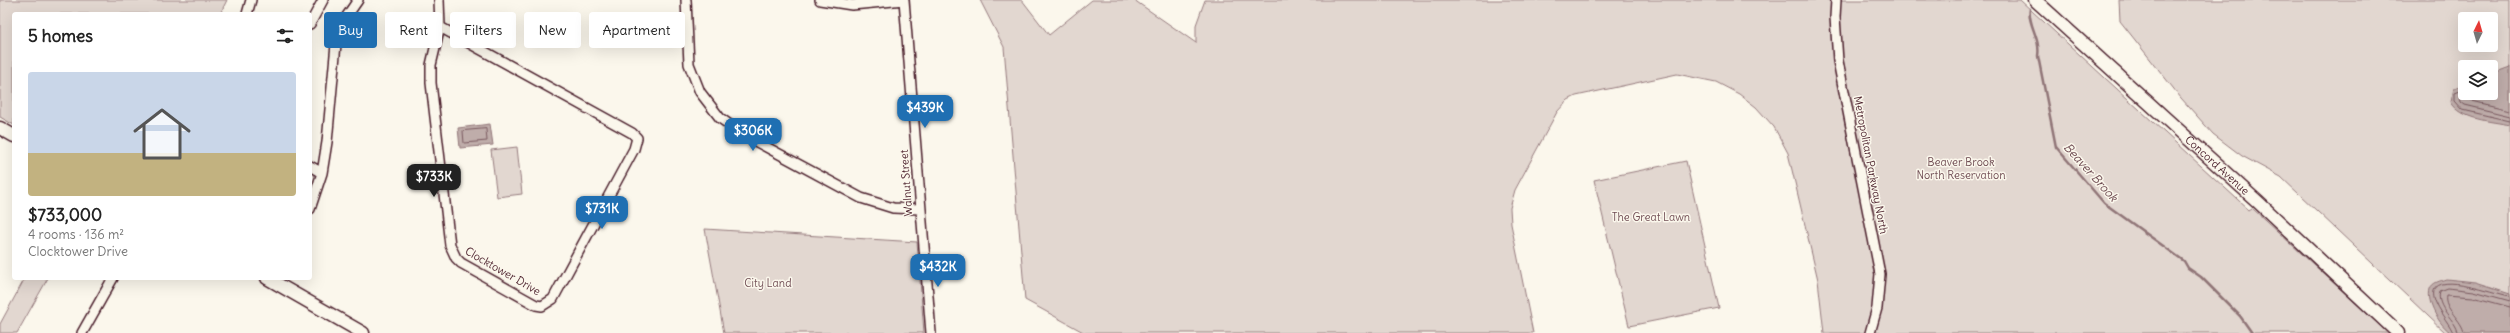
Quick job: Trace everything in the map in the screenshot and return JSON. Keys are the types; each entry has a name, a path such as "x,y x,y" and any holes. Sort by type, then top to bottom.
{"main road":[{"name":"Concord Avenue","path":"2035,0 2258,202 2398,333"},
{"path":"0,128 12,135"},
{"path":"274,280 363,333"}],"street":[{"path":"248,12 251,0"},
{"path":"312,20 323,0"},
{"path":"312,204 322,173 329,129 336,44 340,26 358,0"},
{"name":"Clocktower Drive","path":"439,0 439,12"},
{"path":"686,0 690,64 700,92 720,118 744,135 861,198 893,208 920,209"},
{"path":"820,0 852,5 904,0"},
{"name":"Walnut Street","path":"904,0 931,333"},
{"name":"Metropolitan Parkway North","path":"1836,0 1838,60 1880,274 1877,308 1870,333"},
{"name":"Clocktower Drive","path":"440,27 632,133 637,138 634,149 553,299 548,304 536,305 461,263 456,258 450,245 431,83 431,65 440,27"},
{"path":"312,167 322,173"},
{"path":"82,333 113,280"}],"green space":[{"path":"0,0 227,0 221,12 12,12 12,124 0,117"},
{"name":"Beaver Brook North Reservation","path":"980,0 1022,0 1049,35 1092,0 1134,0 1196,43 1196,25 1205,0 2020,0 2249,210 2252,208 2388,333 1824,333 1818,280 1788,153 1774,127 1756,107 1739,94 1716,82 1677,74 1576,96 1568,100 1557,112 1515,190 1510,208 1511,224 1533,333 1085,333 1025,300 1004,47"},
{"path":"2119,0 2510,0 2510,333 2446,333 2281,177 2242,156 2213,134 2181,98 2120,21"},
{"path":"517,147 522,194 497,197 491,150"},
{"name":"The Great Lawn","path":"1686,161 1719,308 1629,326 1594,180"},
{"name":"City Land","path":"705,229 917,242 924,333 724,333"},
{"path":"24,280 47,280 17,333 0,333 0,324"}],"water":[{"path":"2510,67 2510,125 2486,121 2469,116 2462,113 2451,102 2454,88 2458,87 2458,100 2498,100 2498,71"},
{"path":"490,124 493,145 460,148 458,128"},
{"path":"2446,279 2476,282 2510,293 2510,333 2452,333 2447,330 2435,314 2429,294 2433,285"}],"waterway":[{"name":"Beaver Brook","path":"2030,9 2030,20 2038,43 2038,56 2056,147 2104,203 2184,261 2188,268 2201,277 2240,316 2252,333"}]}
